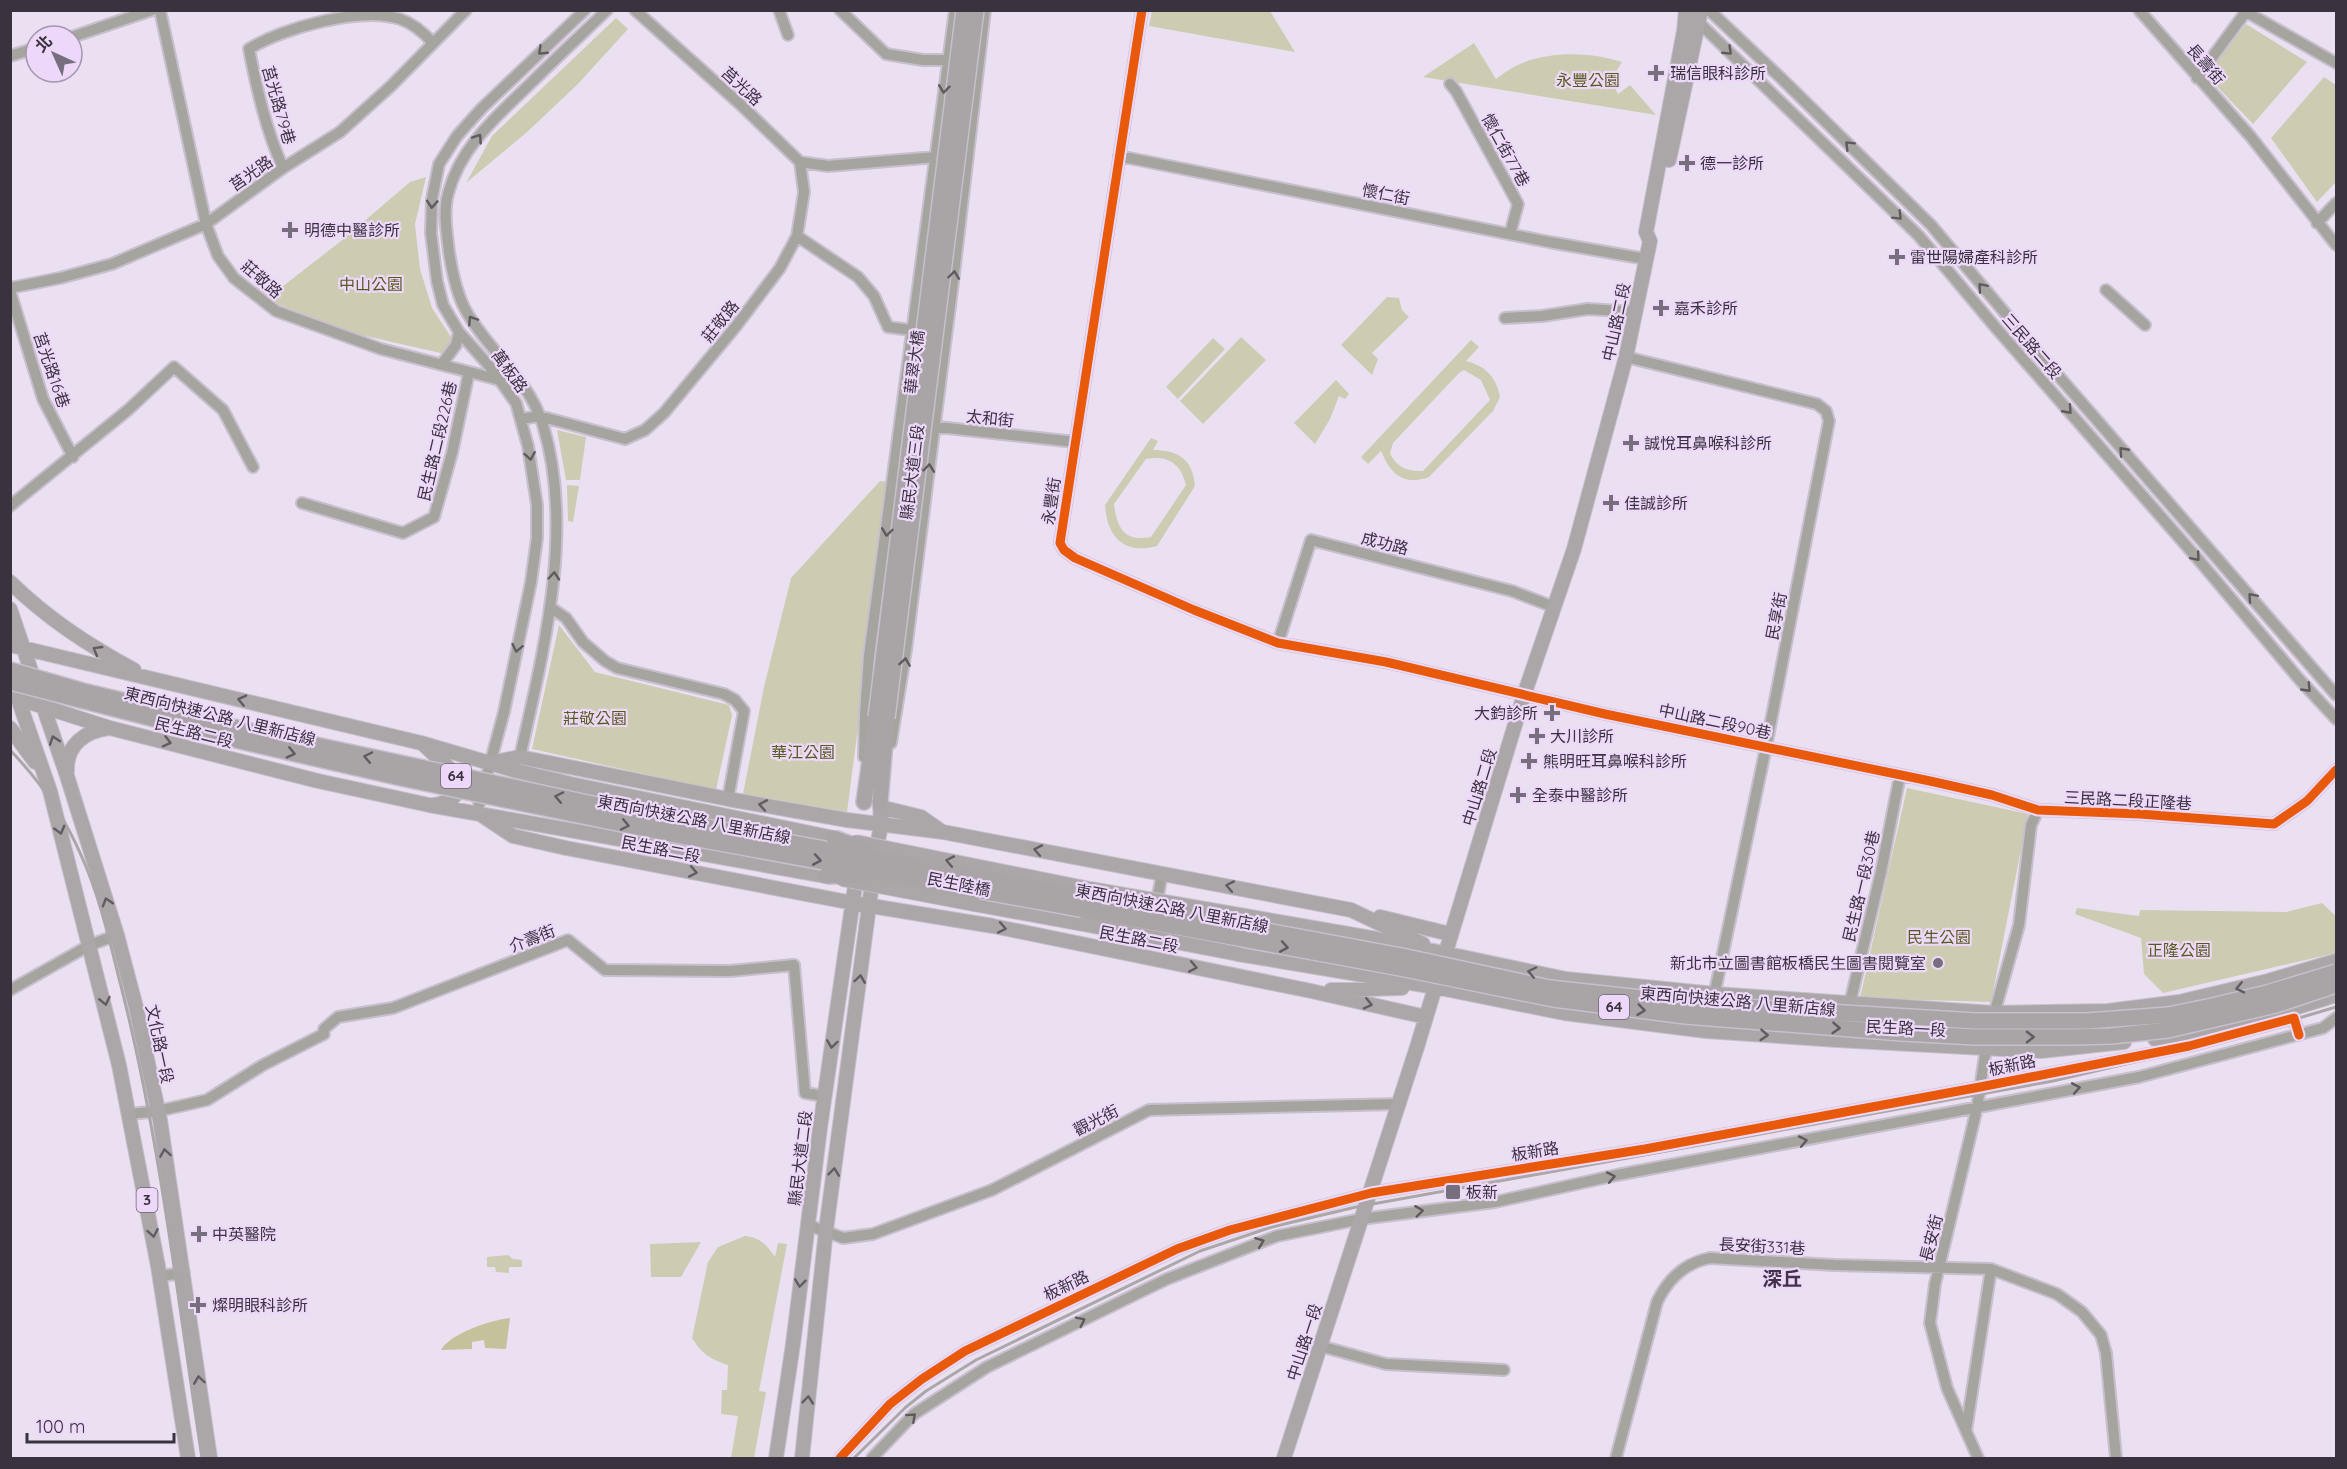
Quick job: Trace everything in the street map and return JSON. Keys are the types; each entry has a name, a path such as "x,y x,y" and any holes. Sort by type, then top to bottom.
{"highway":[{"name":"華翠大橋","path":"881,718 964,10"},
{"name":"華翠大橋","path":"881,718 976,10"},
{"name":"東西向快速公路 八里新店線","path":"10,670 83,691 397,764 901,869 1553,999 1685,1016 1975,1037 2074,1037 2168,1030 2276,1005 2337,985"},
{"name":"東西向快速公路 八里新店線","path":"10,682 244,742 401,778 660,832 901,869 1402,956 1550,988 1687,1003 1976,1021 2087,1022 2168,1015 2267,993 2337,972"},
{"path":"864,802 881,718"},
{"path":"880,805 881,718"},
{"path":"834,838 901,869"},
{"path":"826,876 901,869"},
{"path":"2276,1005 2337,994"}],"main road":[{"name":"中山路二段","path":"1650,241 1646,232 1686,11"},
{"name":"中山路二段","path":"1356,1235 1426,1017 1524,695 1590,492 1626,357 1699,16"},
{"path":"10,582 67,631 96,650 149,678"},
{"name":"3","path":"10,609 25,648"},
{"path":"10,645 421,743 490,763 518,764 862,822 943,832 1351,910 1450,934"},
{"name":"文化路一段","path":"25,648 117,935 136,1007 158,1111 210,1458"},
{"name":"3","path":"10,676 14,697 50,791 69,873 90,945 130,1114 160,1276 188,1458"},
{"name":"民生路二段","path":"14,697 42,704 110,728 318,781 429,805 477,812 513,836 853,903 993,926 1426,1017"},
{"path":"10,728 44,774"},
{"path":"67,776 67,764 72,748 77,742 86,734 98,729 110,728"},
{"path":"421,743 451,770 462,786 457,795 450,800 429,805"},
{"name":"民生陸橋","path":"518,764 681,807 1090,889 1377,939 1444,954"},
{"name":"縣民大道三段","path":"859,863 864,802"},
{"path":"880,805 921,818 943,832"},
{"name":"縣民大道三段","path":"870,906 881,825 880,805"},
{"name":"民生陸橋","path":"477,812 1238,954 1435,987"},
{"name":"縣民大道二段","path":"776,1458 824,1096 859,863"},
{"path":"802,1458 826,1230 870,906"},
{"path":"1351,910 1444,954"},
{"name":"民生路一段","path":"1444,954 1566,979 1715,994 1994,1013 2108,1011 2179,1002 2268,981 2337,961"},
{"name":"民生路二段","path":"1311,991 1435,987"},
{"name":"民生路一段","path":"1435,987 1564,1013 1706,1031 2041,1051 2188,1040 2337,994"},
{"name":"中山路一段","path":"1284,1458 1356,1235"}],"street":[{"path":"84,33 152,10"},
{"name":"莊敬路","path":"160,10 206,224 218,256 234,278 276,311 374,346 500,380"},
{"name":"莒光路","path":"10,289 112,264 206,224 284,168 340,132 391,86 466,10"},
{"name":"萬板路","path":"477,812 504,712 529,591 537,538 536,493 516,403 500,380 459,332 443,305 437,281 431,233 432,199 439,164 457,136 585,10"},
{"name":"萬板路","path":"518,764 555,572 554,481 539,416 515,372 476,328 464,308 451,265 446,232 448,194 460,164 485,128 607,10"},
{"name":"莒光路","path":"635,10 741,105 800,162"},
{"path":"779,10 788,35"},
{"path":"840,10 886,54 923,60 947,60"},
{"name":"縣民大道三段","path":"864,802 865,715 869,657 902,423 955,10"},
{"name":"縣民大道三段","path":"880,805 906,650 985,10"},
{"name":"永豐街","path":"1142,10 1060,543 1064,550 1075,558 1194,610 1278,643 1386,662 1524,695"},
{"name":"三民路二段","path":"1709,10 1930,225 2337,695"},
{"name":"長壽街","path":"2139,10 2251,137 2317,223 2337,245"},
{"name":"三民路二段","path":"1686,11 1699,16 1919,236 2299,679 2337,719"},
{"path":"2197,78 2244,12 2337,63"},
{"name":"莒光路79巷","path":"284,168 273,146 259,98 249,49 262,40 286,32 362,15 402,19 425,34 433,43"},
{"name":"懷仁街77巷","path":"1450,84 1518,204 1510,234"},
{"name":"懷仁街","path":"1119,156 1646,260"},
{"path":"800,162 828,166 936,157"},
{"name":"莊敬路","path":"520,419 539,416 626,439 645,430 663,413 737,325 780,268 797,236 804,192 800,162"},
{"path":"2317,223 2337,203"},
{"path":"797,236 858,277 874,296 888,327 946,333"},
{"name":"莒光路16巷","path":"10,289 43,399 73,457"},
{"path":"2106,290 2145,325"},
{"path":"1505,318 1542,316 1588,309 1636,312"},
{"path":"442,364 456,345 459,332"},
{"name":"民享街","path":"1626,357 1817,404 1826,411 1829,421 1766,747 1706,1031"},
{"path":"10,506 73,457 174,367 223,410 253,467"},
{"name":"民生路二段226巷","path":"302,503 403,533 435,517 452,453 469,372"},
{"name":"太和街","path":"902,423 1075,442"},
{"name":"成功路","path":"1278,643 1311,540 1512,591 1554,607"},
{"path":"550,607 566,618 583,642 617,668 690,684 724,694 735,700 744,711 728,799"},
{"name":"中山路二段90巷","path":"1524,695 1900,775"},
{"name":"三民路二段正隆巷","path":"1900,775 1992,795 2038,810 2140,814 2274,824 2307,801 2337,770"},
{"name":"民生路一段30巷","path":"1850,1004 1881,872 1900,775"},
{"path":"1994,1013 2019,925 2031,825 2038,810"},
{"path":"1146,957 1162,874"},
{"path":"10,990 90,945 117,935"},
{"name":"介壽街","path":"158,1111 207,1100 263,1065 324,1034 324,1029 338,1017 393,1008 568,940 605,970 730,971 794,965 805,1093 824,1096"},
{"path":"2179,1002 2192,1064"},
{"name":"長安街","path":"1978,1458 1947,1388 1930,1323 1939,1269 1977,1108 1994,1013"},
{"name":"板新路","path":"840,1458 890,1404 922,1379 965,1351 1185,1245 1294,1211 1371,1193 1645,1149 1980,1087 2294,1018 2299,1035"},
{"path":"872,1458 914,1414 987,1367 1167,1279 1277,1236 1361,1219 1495,1202 1617,1175 2139,1077 2323,1028 2337,1018"},
{"name":"觀光街","path":"808,1225 843,1238 873,1234 992,1190 1149,1110 1398,1104"},
{"path":"130,1114 158,1111"},
{"name":"長安街331巷","path":"1616,1458 1657,1302 1668,1282 1696,1261 1710,1258 1834,1265 1991,1269"},
{"path":"1965,1432 1991,1269 2057,1294 2082,1312 2101,1335 2106,1353 2116,1458"},
{"path":"160,1276 184,1273"},
{"path":"1320,1346 1386,1364 1504,1370"}],"green space":[{"path":"1152,11 1270,11 1295,52 1149,26"},
{"path":"616,18 628,29 577,85 527,132 466,183 492,136"},
{"path":"2246,24 2307,62 2253,124 2206,75"},
{"name":"永豐公園","path":"1474,43 1496,79 1520,64 1557,55 1597,56 1622,62 1611,80 1618,94 1630,85 1656,115 1423,77"},
{"path":"2324,77 2336,85 2336,182 2317,202 2271,138"},
{"name":"中山公園","path":"426,177 415,224 420,269 432,308 453,340 445,354 357,334 280,305 269,297 341,241 410,182"},
{"path":"1387,297 1399,298 1402,310 1409,317 1372,353 1378,359 1372,375 1341,345"},
{"path":"1241,337 1266,360 1203,424 1180,401"},
{"path":"1213,338 1225,349 1178,399 1166,387"},
{"path":"1471,340 1479,347 1466,361 1489,373 1496,383 1500,397 1493,411 1429,477 1412,480 1399,476 1389,466 1381,451 1368,464 1361,457","holes":["1464,370 1481,380 1490,400 1423,471 1412,471 1399,465 1390,453 1393,443 1459,373"]},
{"path":"1336,380 1349,394 1345,399 1339,396 1330,419 1315,444 1294,423"},
{"path":"557,430 586,437 580,480 566,480"},
{"path":"1151,438 1158,441 1153,450 1177,454 1187,463 1194,477 1195,486 1157,546 1135,548 1119,541 1109,526 1105,505","holes":["1146,459 1166,459 1179,469 1186,485 1151,537 1142,538 1129,535 1120,527 1114,504"]},
{"name":"華江公園","path":"880,481 890,482 847,812 743,794 764,687 791,578"},
{"path":"567,485 579,486 573,522 568,521"},
{"name":"莊敬公園","path":"559,625 595,672 729,705 732,715 716,790 532,749"},
{"name":"民生公園","path":"1907,788 2028,814 1991,1002 1860,998"},
{"name":"正隆公園","path":"2322,903 2336,916 2336,953 2163,993 2144,974 2141,938 2075,914 2077,908 2139,916 2140,910 2286,912"},
{"path":"745,1236 763,1242 775,1257 778,1243 787,1244 759,1391 766,1392 754,1458 731,1458 738,1416 721,1414 722,1390 727,1390 728,1365 707,1355 692,1338 708,1262 718,1247"},
{"path":"701,1242 681,1277 651,1277 650,1244"},
{"path":"508,1255 513,1259 522,1260 522,1267 509,1267 509,1273 496,1272 495,1267 487,1267 487,1257"},
{"path":"510,1318 506,1349 485,1348 484,1340 472,1342 472,1349 441,1350 462,1333 493,1321"}],"railway":[{"path":"10,750 41,787 67,826 88,872 105,924 148,1109 168,1225 202,1458"},
{"path":"854,1458 906,1407 926,1391 976,1360 1200,1251 1272,1227 1356,1207 2053,1081 2215,1043 2336,1007"}],"cycle path":[{"path":"1142,10 1060,543 1064,550 1075,558 1194,610 1278,643 1386,662 1605,714 1930,781 1992,795 2038,810 2140,814 2274,824 2307,801 2336,770"},
{"path":"840,1458 890,1404 922,1379 965,1351 1177,1249 1230,1230 1371,1193 1645,1149 1980,1087 2189,1046 2294,1018 2299,1035"}],"place":[{"name":"瑞信眼科診所","path":"1656,73"},
{"name":"德一診所","path":"1687,163"},
{"name":"明德中醫診所","path":"290,230"},
{"name":"雷世陽婦產科診所","path":"1897,257"},
{"name":"嘉禾診所","path":"1661,308"},
{"name":"誠悅耳鼻喉科診所","path":"1631,443"},
{"name":"佳誠診所","path":"1611,503"},
{"name":"大鈞診所","path":"1552,713"},
{"name":"大川診所","path":"1537,736"},
{"name":"熊明旺耳鼻喉科診所","path":"1529,761"},
{"name":"全泰中醫診所","path":"1518,795"},
{"name":"新北市立圖書館板橋民生圖書閱覽室","path":"1938,963"},
{"name":"板新","path":"1453,1192"},
{"name":"中英醫院","path":"199,1234"},
{"name":"燦明眼科診所","path":"198,1305"}],"district":[{"name":"深丘","path":"1782,1279"}]}
